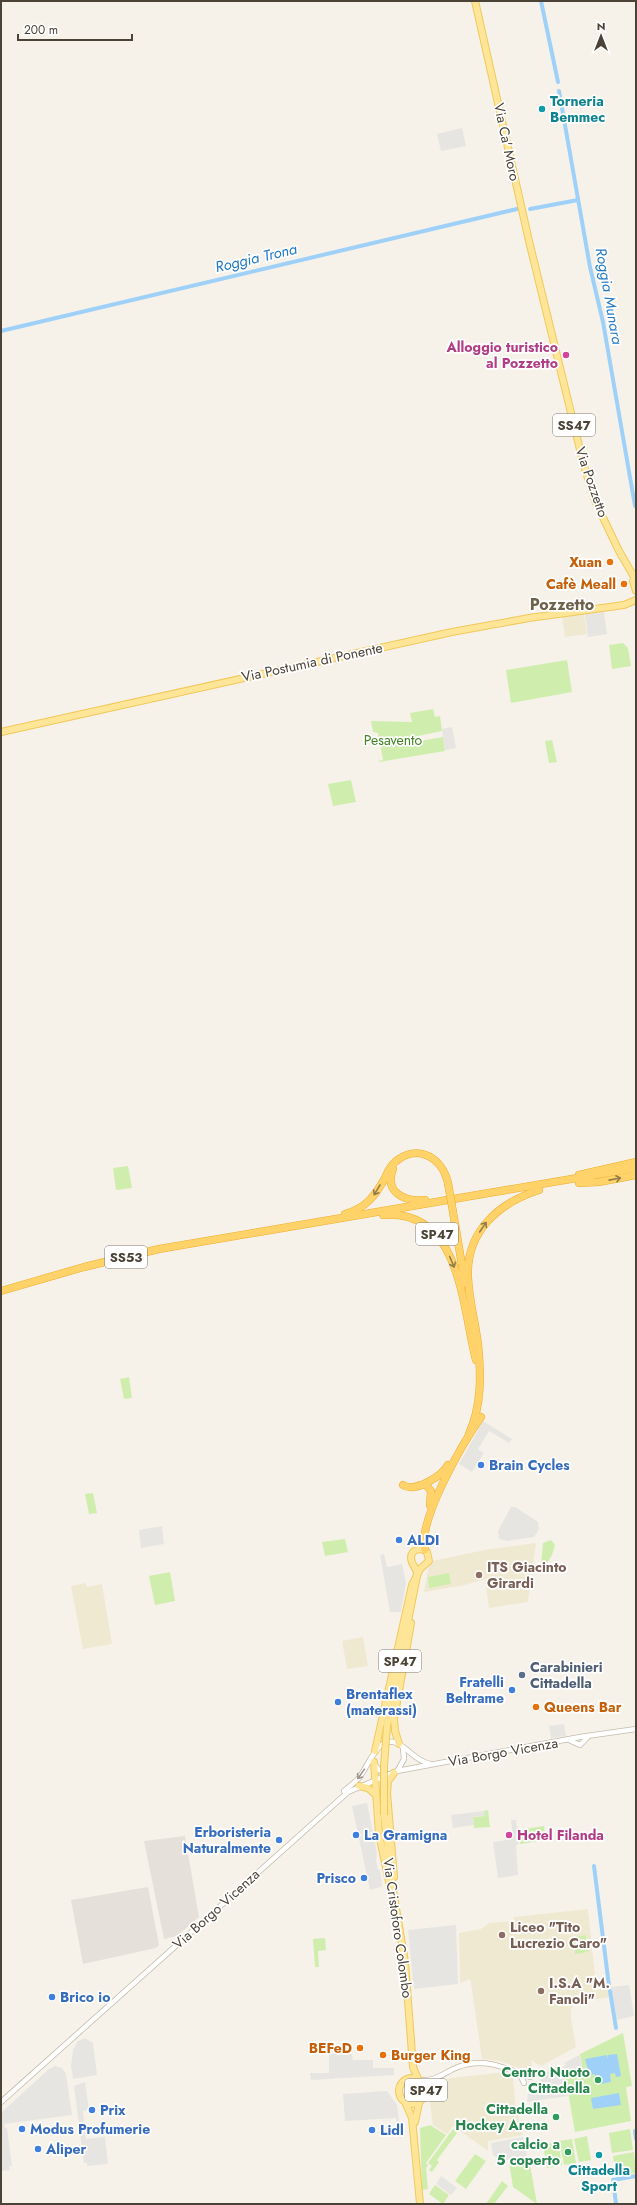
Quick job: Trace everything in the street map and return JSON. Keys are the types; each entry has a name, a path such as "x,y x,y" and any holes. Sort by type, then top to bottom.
{"highway":[{"name":"SP47","path":"400,1159 410,1154 419,1154 432,1157 445,1170 479,1374"},
{"path":"400,1159 392,1170 390,1182 397,1194 406,1200 416,1201 476,1192 504,1192"},
{"path":"254,1233 291,1223 346,1214 362,1207 373,1198 393,1164 400,1159"},
{"path":"560,1183 598,1169 636,1162"},
{"name":"SS53","path":"1,1291 122,1258 254,1233 560,1183 636,1168"},
{"path":"560,1183 599,1182 636,1175"},
{"name":"SP47","path":"422,1550 425,1534 440,1489 468,1436 478,1408 478,1343 468,1276 469,1262 474,1243 486,1222 504,1205 521,1196 560,1183"},
{"name":"SP47","path":"296,1226 390,1215 410,1217 427,1226 442,1241 459,1281 479,1374"},
{"path":"403,1485 408,1487 416,1485 431,1480 441,1474 481,1417"},
{"path":"416,1485 426,1485 431,1491 428,1524"}],"main road":[{"name":"Via Ca' Moro","path":"475,1 539,282"},
{"name":"Via Pozzetto","path":"539,282 588,481 596,503 619,551 635,576 636,590"},
{"path":"626,562 636,567"},
{"path":"627,604 634,598 636,590"},
{"name":"Via Postumia di Ponente","path":"1,732 452,632 529,618 627,604 636,600"},
{"name":"Via Postumia di Ponente","path":"627,604 636,607"},
{"name":"SP47","path":"412,1595 417,1576 429,1561 429,1555 422,1550 411,1555 411,1561 417,1576"},
{"path":"414,1566 423,1567"},
{"path":"375,1752 402,1626 412,1585 417,1576"},
{"path":"401,1746 394,1723 414,1607 412,1595"},
{"name":"Via Cristoforo Colombo","path":"412,1595 387,1726 384,1766 384,1815 405,1962 413,2068 419,2080"},
{"path":"374,1762 383,1858 397,1914"},
{"path":"393,1773 388,1781 387,1793 397,1914"},
{"path":"359,1786 368,1788 376,1795"},
{"name":"Via Cristoforo Colombo","path":"406,2080 409,2072 411,2042"},
{"name":"SP47","path":"414,2133 419,2103 424,2098 426,2091 419,2080 406,2080 401,2084 399,2090 400,2097 405,2102 412,2114 420,2204"},
{"name":"SP47","path":"405,2102 412,2104 419,2103"}],"street":[{"name":"Via Borgo Vicenza","path":"338,1799 359,1786 393,1773 636,1729"},
{"path":"387,1743 401,1746 403,1763 393,1773 379,1770 374,1762 375,1752 387,1743"},
{"name":"Via Borgo Vicenza","path":"401,1746 424,1762 436,1764"},
{"name":"Via Borgo Vicenza","path":"1,2102 338,1799 358,1779 375,1752"},
{"path":"426,2091 430,2084 438,2077 458,2067 479,2063 499,2065 530,2077"},
{"path":"519,2072 524,2083"},
{"path":"419,2080 438,2077"}],"shaded area":[{"path":"462,128 466,146 441,151 437,134"},
{"path":"604,612 607,634 588,637 585,614"},
{"path":"584,614 587,634 565,637 562,617"},
{"path":"452,727 456,748 445,750 442,729"},
{"path":"483,1421 512,1439 509,1443 489,1431 478,1449 484,1453 472,1472 459,1464"},
{"path":"511,1507 515,1507 538,1522 539,1529 534,1537 507,1541 499,1539 498,1531"},
{"path":"162,1526 164,1544 141,1548 139,1530"},
{"name":"ITS Giacinto Girardi","path":"536,1543 532,1572 530,1572 531,1578 528,1602 489,1608 485,1579 465,1585 424,1592 428,1569 432,1561 490,1549"},
{"path":"384,1554 387,1567 402,1564 406,1583 401,1612 390,1612 380,1555"},
{"path":"86,1583 87,1587 102,1584 112,1644 83,1649 71,1586"},
{"path":"363,1637 368,1666 347,1669 342,1641"},
{"path":"564,1724 566,1736 551,1738 549,1726"},
{"path":"367,1803 377,1853 376,1860 378,1870 380,1870 382,1885 381,1887 370,1890 352,1806"},
{"path":"484,1811 485,1816 473,1817 474,1825 453,1828 451,1815"},
{"path":"511,1820 516,1820 519,1843 516,1846 518,1875 498,1878 493,1842 513,1839"},
{"path":"185,1836 199,1917 177,1936 164,1939 144,1841"},
{"path":"148,1887 159,1945 156,1948 83,1964 71,1900"},
{"name":"I.S.A \"M. Fanoli\"","path":"588,1909 595,1975 600,1984 608,1985 610,1997 574,2003 571,2008 571,2018 576,2047 541,2066 531,2060 532,2066 529,2068 519,2068 499,2061 482,2059 470,1979 460,1983 459,1933 481,1929 489,1923 514,1921 514,1917"},
{"path":"456,1925 458,1984 414,1989 408,1930"},
{"path":"629,1985 634,2016 617,2020 611,1987"},
{"path":"85,2038 93,2043 97,2075 73,2079 71,2066 73,2050 78,2041"},
{"path":"329,2054 352,2054 353,2060 373,2060 373,2068 394,2068 394,2075 311,2080 310,2073 329,2073"},
{"path":"580,2055 582,2071 564,2074 568,2096 527,2102 528,2094 538,2089 543,2074 556,2067 557,2070 566,2065 564,2063"},
{"path":"55,2066 62,2068 66,2074 72,2115 4,2124 5,2128 7,2128 12,2166 9,2166 10,2170 1,2171 1,2113 49,2069"},
{"path":"507,2072 513,2075 515,2102 523,2135 488,2141 488,2151 453,2126 447,2134 433,2125 429,2095 439,2083 451,2078"},
{"path":"85,2082 89,2110 83,2111 86,2139 105,2137 108,2164 87,2166 87,2163 84,2163 74,2086"},
{"path":"387,2091 397,2105 401,2138 399,2138 396,2118 345,2121 343,2094"},
{"path":"523,2137 527,2157 501,2161 493,2155 491,2143"},
{"path":"441,2176 457,2188 451,2195 436,2184"}],"green space":[{"path":"623,643 628,648 631,666 612,669 609,645"},
{"path":"567,660 572,692 511,703 506,670"},
{"name":"Pesavento","path":"433,709 435,717 440,716 442,731 408,738 408,743 443,737 445,751 379,762 375,737 379,761 383,760 378,733 373,732 371,721 412,722 410,713"},
{"path":"552,740 557,762 549,763 545,741"},
{"path":"351,780 356,802 333,806 328,784"},
{"path":"128,1166 132,1188 116,1190 113,1168"},
{"path":"129,1377 132,1398 124,1399 120,1379"},
{"path":"93,1493 97,1513 89,1514 85,1494"},
{"path":"345,1539 348,1552 325,1556 322,1542"},
{"path":"551,1540 555,1545 552,1555 540,1575 543,1543"},
{"path":"170,1572 175,1601 155,1605 149,1576"},
{"path":"449,1573 451,1584 429,1588 428,1577"},
{"path":"488,1810 490,1827 474,1828 473,1817 484,1816 484,1811"},
{"path":"544,1826 546,1840 520,1844 518,1830"},
{"path":"586,1935 588,1952 575,1954 574,1937"},
{"path":"325,1938 326,1950 318,1951 319,1967 315,1967 313,1939"},
{"name":"Centro Nuoto Cittadella","path":"623,2033 632,2086 626,2087 631,2121 575,2132 565,2075 583,2072 580,2054"},
{"path":"430,2125 446,2135 426,2163 428,2165 426,2168 428,2189 422,2190 420,2128"},
{"path":"453,2129 457,2133 437,2160 439,2162 432,2172 429,2170 432,2166 428,2163"},
{"path":"630,2129 633,2150 612,2153 609,2133"},
{"name":"calcio a 5 coperto","path":"587,2136 591,2160 579,2162 574,2139"},
{"name":"calcio a 5 coperto","path":"572,2139 576,2163 564,2165 559,2141"},
{"path":"558,2142 562,2165 547,2168 543,2145"},
{"path":"634,2152 636,2173 616,2176 613,2156"},
{"path":"475,2154 486,2161 466,2189 455,2181"},
{"path":"529,2159 537,2204 513,2187 509,2162"},
{"path":"502,2181 508,2186 494,2204 486,2204"},
{"path":"435,2185 449,2195 443,2204 429,2194"}],"water":[{"path":"617,2054 621,2076 616,2077 615,2073 610,2074 611,2082 600,2084 597,2082 595,2074 589,2075 585,2059 607,2055 608,2059 608,2055"},
{"path":"619,2093 621,2105 593,2109 591,2098"}],"waterway":[{"name":"Roggia Munara","path":"541,1 558,82"},
{"name":"Roggia Munara","path":"559,91 590,267 603,322 635,506"},
{"name":"Roggia Trona","path":"530,209 578,200"},
{"name":"Roggia Trona","path":"1,331 517,209"},
{"name":"Roggia Munara","path":"594,1866 609,1986"},
{"name":"Roggia Munara","path":"610,1991 616,2028"},
{"name":"Roggia Munara","path":"635,2131 636,2139"},
{"name":"Roggia Munara","path":"613,2180 636,2176"},
{"name":"Roggia Munara","path":"614,2187 616,2204"}],"place":[{"name":"Torneria Bemmec","path":"542,109"},
{"name":"Alloggio turistico al Pozzetto","path":"566,355"},
{"name":"Xuan","path":"610,562"},
{"name":"Cafè Meall","path":"624,584"},
{"name":"Brain Cycles","path":"481,1465"},
{"name":"ALDI","path":"399,1540"},
{"name":"ITS Giacinto Girardi","path":"479,1575"},
{"name":"Carabinieri Cittadella","path":"522,1675"},
{"name":"Fratelli Beltrame","path":"512,1690"},
{"name":"Brentaflex (materassi)","path":"338,1702"},
{"name":"Queens Bar","path":"536,1707"},
{"name":"La Gramigna","path":"356,1835"},
{"name":"Hotel Filanda","path":"509,1835"},
{"name":"Erboristeria Naturalmente","path":"279,1840"},
{"name":"Prisco","path":"364,1878"},
{"name":"Liceo \"Tito Lucrezio Caro\"","path":"502,1935"},
{"name":"I.S.A \"M. Fanoli\"","path":"541,1991"},
{"name":"Brico io","path":"52,1997"},
{"name":"BEFeD","path":"360,2048"},
{"name":"Burger King","path":"383,2055"},
{"name":"Centro Nuoto Cittadella","path":"598,2080"},
{"name":"Prix","path":"92,2110"},
{"name":"Cittadella Hockey Arena","path":"556,2117"},
{"name":"Modus Profumerie","path":"22,2129"},
{"name":"Lidl","path":"372,2130"},
{"name":"Aliper","path":"38,2149"},
{"name":"calcio a 5 coperto","path":"568,2152"},
{"name":"Cittadella Sport","path":"599,2155"}],"district":[{"name":"Pozzetto","path":"562,604"}]}
